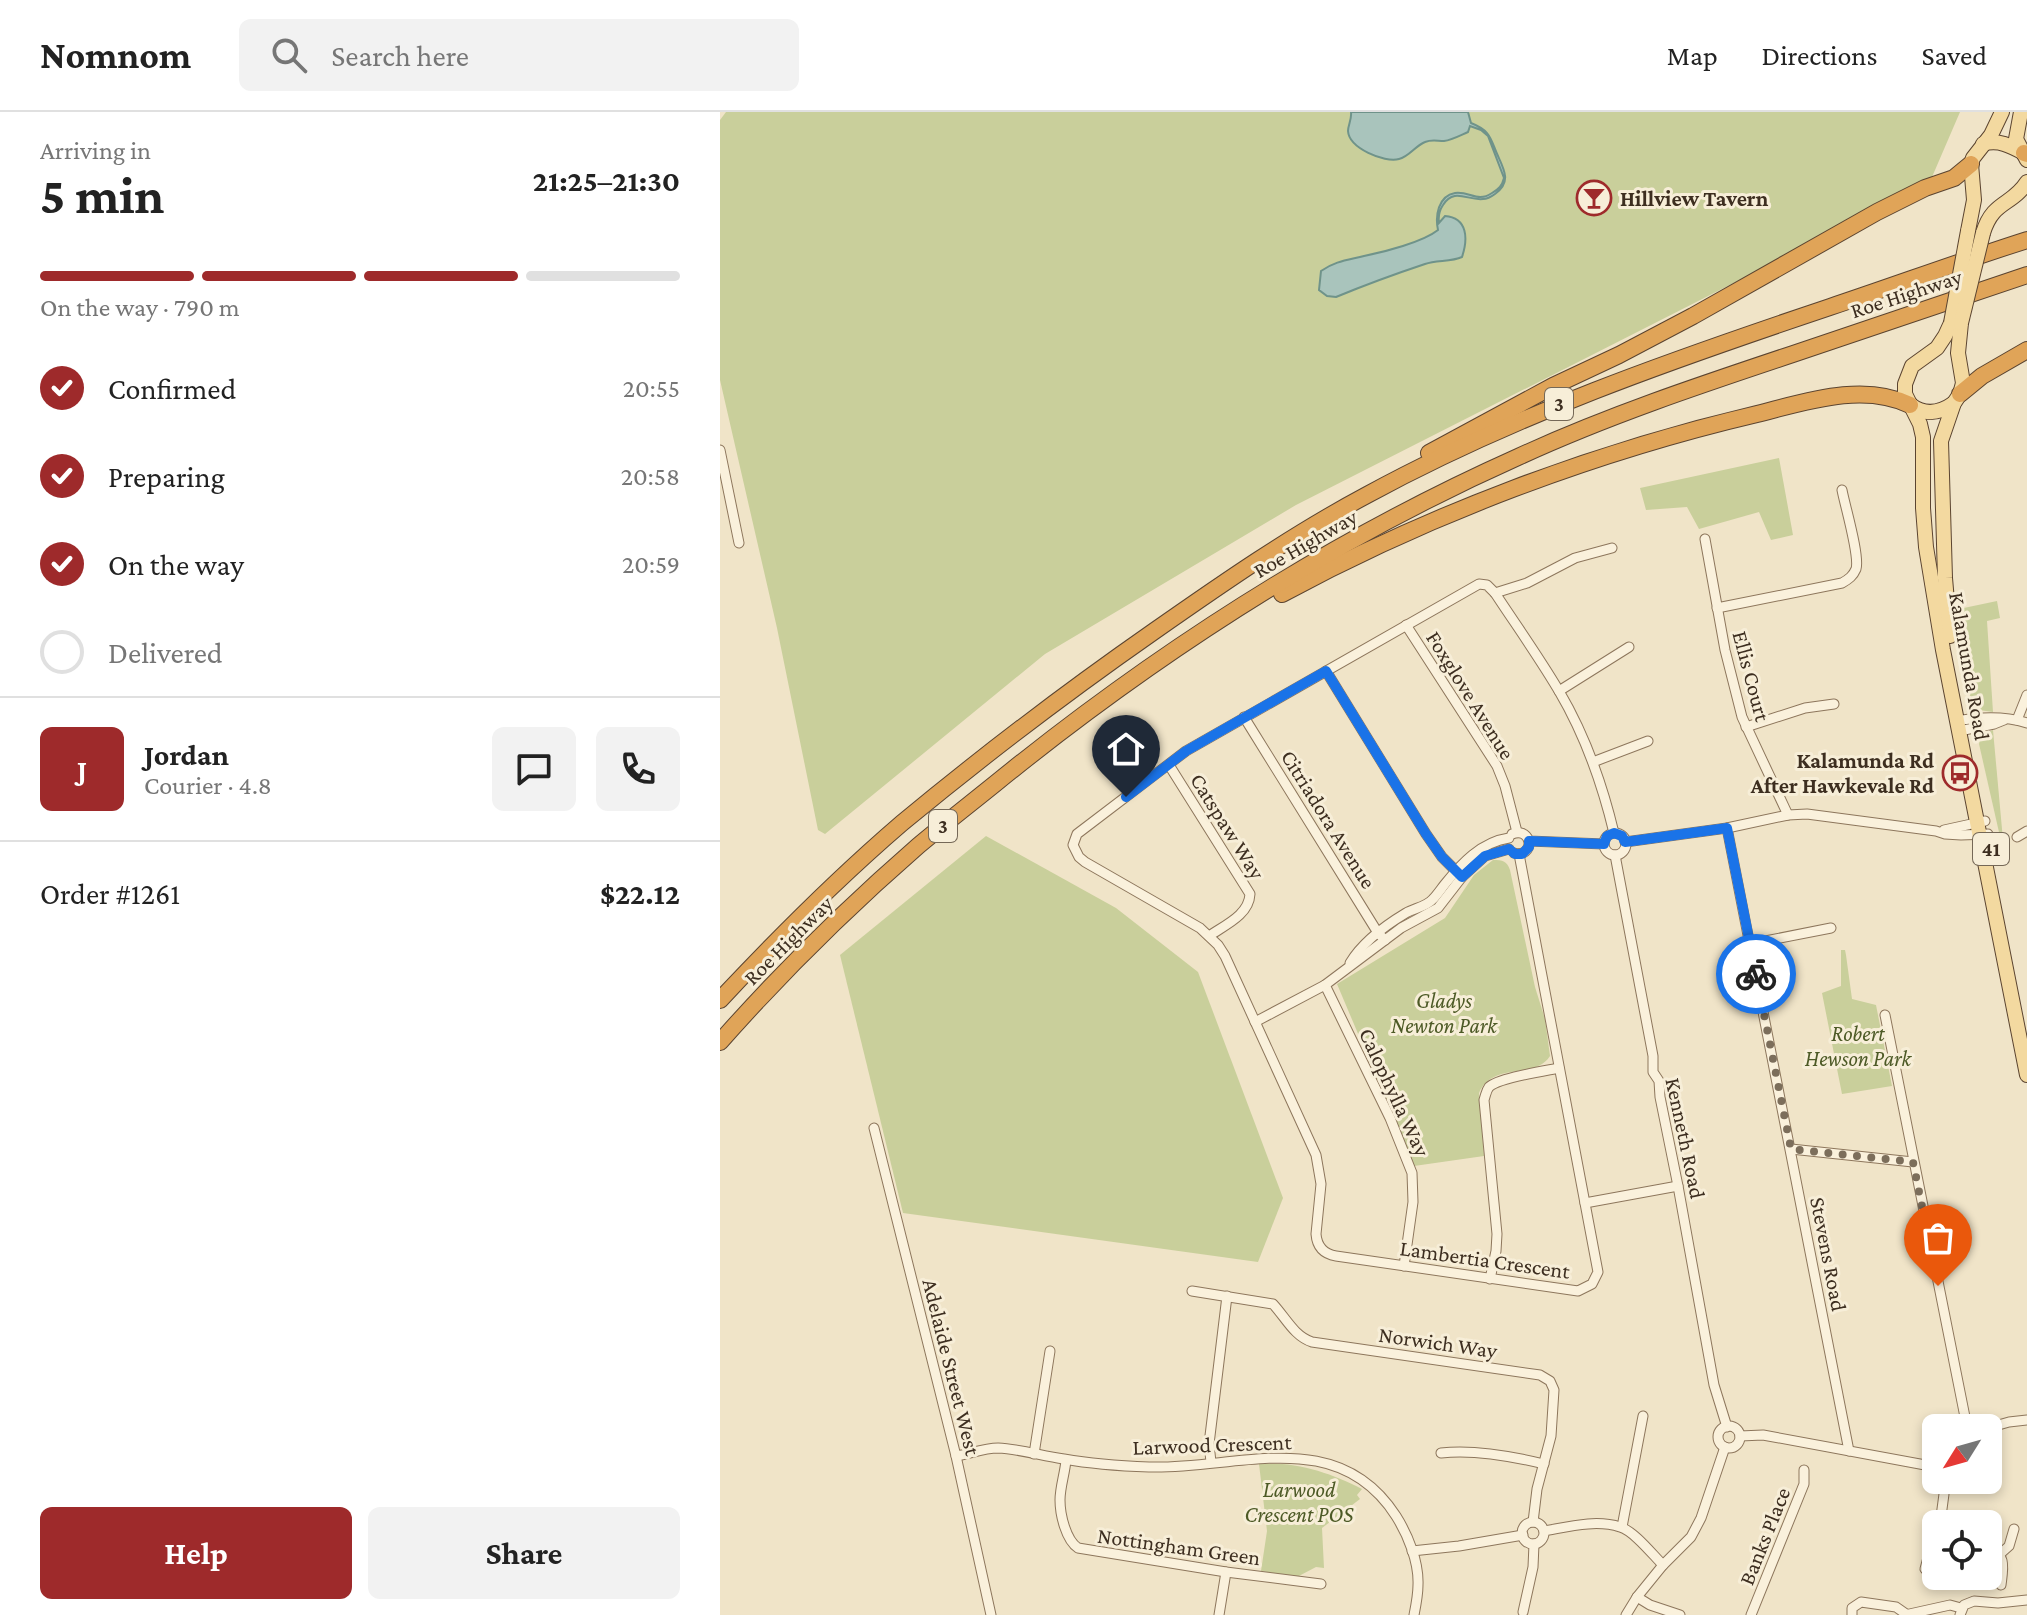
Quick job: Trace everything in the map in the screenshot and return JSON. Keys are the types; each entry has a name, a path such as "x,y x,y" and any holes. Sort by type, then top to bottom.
{"highway":[{"path":"1275,549 1382,479 1485,421 1693,316 1877,212 1925,188 1954,178 1971,164"},
{"name":"Roe Highway","path":"720,1000 815,904 900,825 1092,675 1275,549 1368,495 1461,448 1593,390 1730,340 2027,240"},
{"name":"Roe Highway","path":"720,1042 830,928 918,846 1055,735 1147,668 1243,605 1350,542 1517,457 1686,390 2027,275"},
{"path":"1957,399 1982,376 2027,350"},
{"path":"1019,765 1167,662 1240,616 1366,552 1490,498 1645,444 1790,406 1854,395 1881,395 1910,405"}],"main road":[{"path":"1971,164 2002,112"},
{"path":"2021,112 2016,139 2026,155"},
{"path":"1983,144 1992,141 2001,143 2026,155"},
{"name":"Kalamunda Road","path":"1971,164 1976,232 1956,323 1963,383 1941,441 1945,578 1962,725 2027,1075"},
{"name":"Kalamunda Road","path":"1976,232 1994,211 2021,192 2027,182"},
{"name":"Kalamunda Road","path":"1956,323 1937,348 1912,366 1905,384 1905,394 1923,437 1926,547 1943,650 1962,725"},
{"path":"1910,405 1925,412 1936,412 1957,399"},
{"name":"Kalamunda Road","path":"1982,828 2027,1037"}],"street":[{"path":"720,450 739,543"},
{"path":"1717,608 1842,583 1849,579 1857,561 1842,490"},
{"name":"Ellis Court","path":"1705,539 1725,650 1742,717 1788,815"},
{"path":"1495,593 1527,583 1575,558 1612,548"},
{"path":"1511,840 1519,854 1527,850 1529,841 1524,834 1511,840 1485,856 1458,874 1438,908 1382,936 1356,954 1349,966 1325,985 1255,1022 1225,956 1209,936 1085,862 1073,845 1077,834 1186,751 1479,584 1487,585 1495,593 1559,691 1593,762 1614,833"},
{"name":"Foxglove Avenue","path":"1406,625 1497,766 1505,786 1511,840"},
{"path":"1559,691 1629,647"},
{"path":"1326,671 1426,834 1458,874"},
{"path":"1962,725 1990,717 2022,721 2027,695"},
{"path":"1746,727 1805,708 1834,704"},
{"name":"Citriadora Avenue","path":"1244,717 1382,936"},
{"path":"1593,762 1648,741"},
{"name":"Catspaw Way","path":"1169,765 1250,894 1250,903 1245,910 1209,936"},
{"path":"1625,842 1807,814 1945,834 1982,828"},
{"name":"Stevens Road","path":"1727,828 1849,1451"},
{"path":"2017,837 2027,831"},
{"path":"1614,833 1622,836 1625,842 1623,851 1615,855 1607,852 1604,844 1607,836 1614,833"},
{"path":"1529,841 1604,844"},
{"name":"Lambertia Crescent","path":"1255,1022 1316,1155 1321,1184 1316,1234 1320,1247 1329,1255 1578,1291 1592,1284 1598,1272 1519,854"},
{"name":"Kenneth Road","path":"1615,855 1653,1056 1653,1072 1659,1081 1714,1385 1727,1427"},
{"path":"1750,944 1831,928"},
{"name":"Calophylla Way","path":"1325,985 1390,1118 1412,1173 1413,1202 1404,1266"},
{"path":"1885,1015 1964,1414"},
{"path":"1490,1279 1497,1234 1484,1100 1486,1093 1502,1080 1559,1068"},
{"name":"Adelaide Street West","path":"874,1128 956,1456 991,1615"},
{"path":"1791,1149 1913,1162"},
{"path":"1585,1203 1678,1186"},
{"name":"Norwich Way","path":"1192,1291 1273,1304 1297,1334 1312,1342 1540,1375 1550,1381 1554,1390 1551,1436 1535,1499 1533,1522"},
{"path":"1211,1462 1209,1444 1227,1296"},
{"path":"1034,1454 1050,1351"},
{"path":"1622,1527 1643,1416"},
{"path":"2002,1424 2027,1420"},
{"path":"1727,1427 1736,1429 1740,1436 1734,1447 1725,1447 1720,1443 1718,1436 1727,1427"},
{"path":"1740,1436 1763,1435 1922,1464"},
{"path":"1626,1615 1663,1565 1691,1537 1701,1518 1725,1447"},
{"name":"Larwood Crescent","path":"956,1456 995,1448 1099,1464 1168,1468 1211,1462 1300,1458 1329,1464 1363,1480 1376,1490 1399,1521 1412,1551 1419,1584 1414,1615"},
{"path":"1441,1453 1457,1451 1544,1464"},
{"name":"Nottingham Green","path":"1066,1460 1060,1499 1073,1546 1226,1572 1321,1584"},
{"name":"Banks Place","path":"1751,1615 1804,1484 1804,1470"},
{"path":"1533,1522 1544,1531 1542,1540 1534,1544 1526,1541 1523,1535 1525,1526 1533,1522"},
{"path":"1544,1531 1596,1524 1622,1527 1663,1565"},
{"path":"2002,1552 2009,1546 2014,1529"},
{"path":"1412,1551 1523,1535"},
{"path":"1523,1612 1533,1567 1534,1544"},
{"path":"1219,1615 1226,1572"},
{"path":"1637,1597 1680,1615"},
{"path":"1852,1615 1852,1608 1861,1602 1896,1607 1906,1615 1950,1605 1960,1612 1964,1605 1974,1601 1998,1603 2027,1600"}],"green space":[{"path":"726,112 1960,112 1929,184 1296,505 1045,654 825,834 818,830 777,628 720,380 720,120"},
{"path":"1779,458 1793,535 1771,540 1759,512 1699,529 1687,507 1646,510 1640,488"},
{"path":"1997,601 2000,618 1987,621 1993,712 1979,710 1970,695 1956,624 1959,609"},
{"path":"1993,730 2001,841 1979,744 1981,735"},
{"path":"986,836 1116,908 1198,972 1283,1198 1258,1262 903,1213 840,955"},
{"name":"Gladys Newton Park","path":"1493,860 1504,862 1510,870 1535,987 1545,1019 1550,1056 1535,1067 1494,1077 1485,1083 1479,1093 1484,1156 1414,1166 1337,984 1445,918 1474,875"},
{"name":"Robert Hewson Park","path":"1841,950 1845,950 1852,999 1876,1005 1892,1086 1842,1094 1822,993 1841,986"},
{"name":"Larwood Crescent POS","path":"1259,1464 1286,1464 1312,1469 1362,1489 1357,1495 1360,1499 1322,1528 1324,1568 1316,1567 1297,1577 1261,1571 1267,1531"}],"water":[{"path":"1351,112 1468,112 1471,123 1483,129 1491,140 1503,167 1505,181 1500,190 1489,198 1457,196 1447,200 1442,207 1439,223 1445,216 1453,218 1464,230 1462,257 1425,264 1336,297 1327,296 1319,290 1321,271 1337,263 1423,239 1438,230 1438,213 1445,198 1455,193 1487,196 1498,189 1504,178 1488,136 1481,130 1470,126 1468,132 1453,139 1428,141 1403,158 1385,159 1368,153 1354,143 1348,131"}],"way so far":[{"path":"1756,974 1791,1149 1913,1162 1938,1286"}],"place":[{"name":"Hillview Tavern","path":"1594,198"},
{"name":"Kalamunda Rd After Hawkevale Rd","path":"1960,773"}],"route":[{"path":"1126,797 1186,751 1326,671 1426,834 1442,857 1462,877 1485,856 1509,849 1515,854 1522,854 1529,847 1529,841 1604,844 1607,836 1614,833 1622,836 1625,842 1727,828 1756,974"}]}
